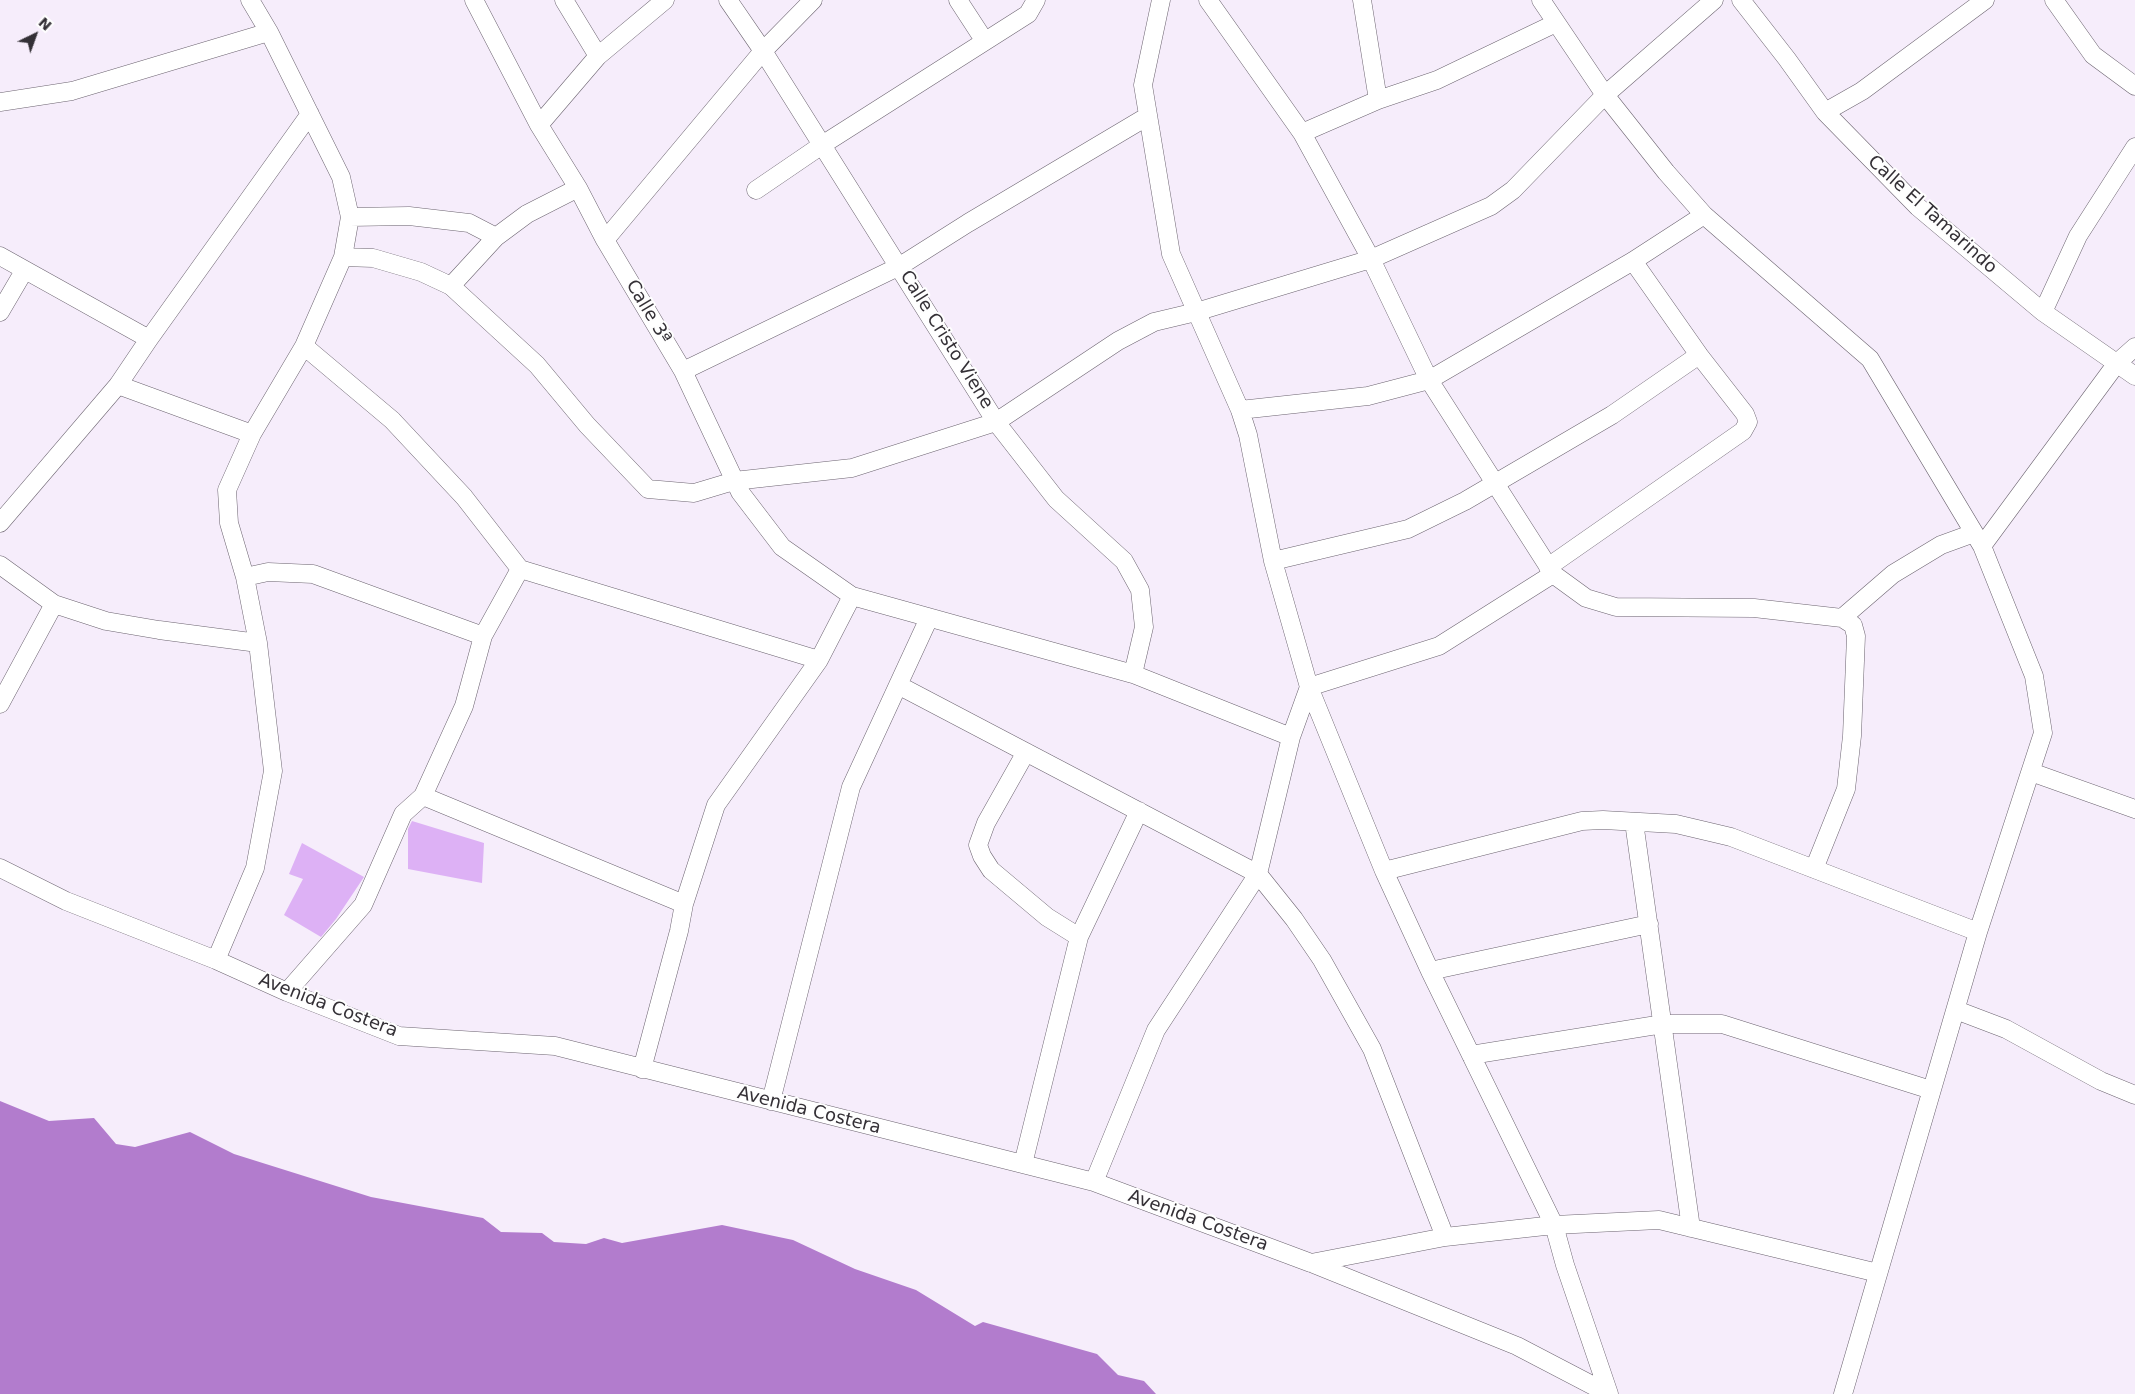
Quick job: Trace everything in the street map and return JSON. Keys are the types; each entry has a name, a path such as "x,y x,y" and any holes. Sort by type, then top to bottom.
{"street":[{"path":"216,960 255,868 273,771 258,643 245,577 229,523 227,490 252,434 304,346 343,257 350,217 341,177 269,32 250,0"},
{"name":"Calle 3ª","path":"474,0 539,125 578,188 605,240 683,371 740,492 782,547 852,596 1133,674 1291,736"},
{"path":"564,0 598,56"},
{"path":"539,125 598,56 664,0"},
{"name":"Calle Cristo Viene","path":"728,0 763,51 900,266 996,422 1056,499 1124,561 1140,590 1144,627 1133,674"},
{"path":"605,240 763,51 813,0"},
{"path":"958,0 984,40"},
{"path":"756,190 822,144 1028,14 1036,0"},
{"path":"1161,0 1143,85 1171,254 1240,410 1248,435 1273,560 1308,688 1384,871 1430,972 1554,1225 1564,1264 1609,1394"},
{"path":"1208,0 1302,133 1371,259 1429,380 1550,570 1586,598 1616,607 1754,608 1842,618 1853,625 1856,636 1852,736 1846,789 1814,869"},
{"path":"1362,0 1378,100"},
{"path":"1541,0 1605,95 1666,172 1704,215 1870,359 1978,539 2034,676 2043,733 1978,932 1843,1394"},
{"path":"343,257 373,258 421,272 451,286 537,365 587,425 648,489 694,493 734,481 852,468 996,422 1118,341 1154,322 1196,312 1371,259 1491,206 1512,190 1605,95 1714,0"},
{"name":"Calle El Tamarindo","path":"1741,0 1825,112 1918,207 2043,312 2135,376"},
{"path":"1825,112 1862,91 1984,0"},
{"path":"2054,0 2093,55 2135,86"},
{"path":"1302,133 1378,100 1438,80 1556,23"},
{"path":"0,102 72,91 269,32"},
{"path":"0,523 118,385 148,339 310,114"},
{"path":"683,371 900,266 968,223 1148,116"},
{"path":"2043,312 2078,236 2135,147"},
{"path":"451,286 496,237 527,214 578,188"},
{"path":"1240,410 1368,396 1429,380 1633,261 1704,215"},
{"path":"350,217 409,216 469,223 496,237"},
{"path":"0,256 24,272 148,339"},
{"path":"1308,688 1439,646 1550,570 1743,431 1748,422 1745,414 1699,355 1633,261"},
{"path":"0,312 24,272"},
{"path":"304,346 392,420 464,497 520,568 819,660"},
{"path":"1842,618 1893,574 1941,545 1978,539 2118,363 2135,347"},
{"path":"1273,560 1408,528 1495,484 1612,415 1699,355"},
{"path":"118,385 252,434"},
{"path":"0,565 54,604 106,621 258,643"},
{"path":"287,992 363,905 404,814 422,796 464,706 483,636 520,568"},
{"path":"245,577 268,572 313,574 483,636"},
{"path":"642,1069 679,931 684,904 716,805 819,660 852,596"},
{"path":"0,704 54,604"},
{"path":"771,1102 851,787 929,618"},
{"path":"898,685 1258,874 1294,919 1322,960 1372,1049 1445,1237"},
{"path":"1094,1182 1156,1030 1258,874 1291,736 1308,688"},
{"path":"1026,752 986,823 978,845 982,856 991,870 1047,918 1079,937"},
{"path":"2031,772 2135,810"},
{"path":"422,796 684,904"},
{"path":"1023,1164 1079,937 1139,811"},
{"path":"1384,871 1582,822 1676,824 1731,837 1978,932"},
{"path":"1634,822 1691,1228"},
{"name":"Avenida Costera","path":"0,868 66,901 216,960 287,992 399,1036 555,1046 1094,1182 1311,1263 1517,1346 1609,1394"},
{"path":"1430,972 1649,924"},
{"path":"1956,1010 2006,1029 2100,1081 2135,1095"},
{"path":"1471,1054 1663,1024 1722,1024 1931,1090"},
{"path":"1311,1263 1445,1237 1554,1225 1660,1220 1878,1273"}],"shaded area":[{"path":"0,1101 49,1121 94,1118 116,1144 135,1147 190,1132 234,1154 371,1197 483,1218 501,1232 542,1233 554,1242 586,1244 604,1238 622,1243 722,1225 793,1240 855,1269 916,1290 975,1326 983,1322 1097,1354 1118,1375 1144,1381 1156,1394 0,1394"}],"building":[{"path":"412,821 484,843 482,883 408,869 408,829"},
{"path":"302,843 364,877 336,919 321,937 284,915 303,879 289,874"}]}
